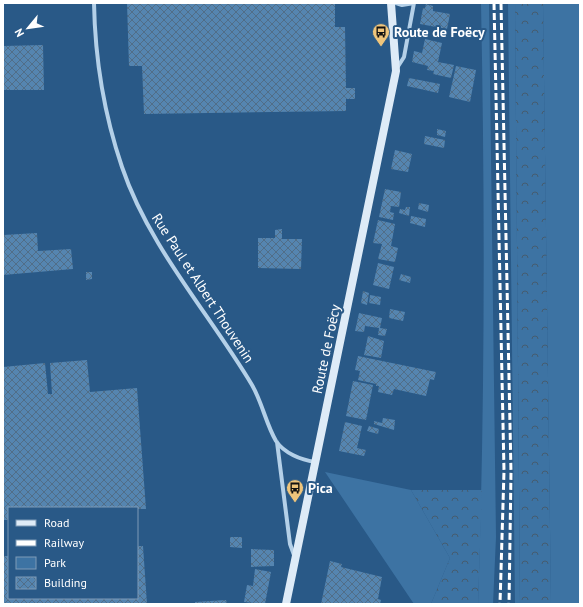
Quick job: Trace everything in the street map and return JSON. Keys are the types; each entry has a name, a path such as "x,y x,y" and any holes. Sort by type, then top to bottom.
{"street":[{"name":"Rue Paul et Albert Thouvenin","path":"94,3 95,32 100,76 122,167 144,217 167,256 253,387 277,442 290,544 295,558"},
{"name":"Route de Foëcy","path":"286,604 396,70 391,3"},
{"path":"396,3 402,5 414,3 404,57 396,70"},
{"name":"Rue Paul et Albert Thouvenin","path":"277,442 290,454 304,460 315,462"}],"green space":[{"path":"481,3 489,3 496,537 493,604 478,604 484,304"},
{"path":"508,3 515,3 520,604 515,604"},
{"path":"515,3 543,3 551,604 520,604"},
{"path":"543,3 580,3 580,604 551,604"},
{"path":"325,472 411,490 450,558 431,604 414,604"},
{"path":"411,490 482,490 478,604 431,604 450,558"}],"building":[{"path":"127,3 335,3 335,27 345,27 346,88 355,88 355,99 346,99 346,111 144,114 142,66 129,66"},
{"path":"426,4 433,6 433,11 450,14 447,29 420,24 423,8 425,8"},
{"path":"425,39 442,43 438,62 454,65 451,78 433,74 434,71 427,70 428,66 412,62 414,51 422,53"},
{"path":"43,45 44,90 3,90 3,46"},
{"path":"456,66 476,70 470,102 449,97"},
{"path":"409,78 440,84 438,93 407,86"},
{"path":"437,129 446,131 445,137 437,135"},
{"path":"425,136 445,140 444,148 424,144"},
{"path":"395,150 412,154 408,172 391,169"},
{"path":"385,189 401,192 399,207 391,206 390,212 394,213 393,220 379,217"},
{"path":"419,203 429,205 428,212 418,209"},
{"path":"406,207 410,207 409,216 399,213 400,209 405,210"},
{"path":"411,216 426,219 425,227 410,223"},
{"path":"378,220 395,224 391,246 398,248 395,262 378,259 382,244 373,243"},
{"path":"282,229 282,239 302,239 301,269 258,268 258,238 275,238 275,230"},
{"path":"37,233 38,251 71,249 73,269 3,275 3,235"},
{"path":"378,263 394,267 389,289 373,285"},
{"path":"86,272 92,272 92,279 86,280"},
{"path":"401,274 411,277 410,283 399,280"},
{"path":"363,291 369,293 367,305 361,303"},
{"path":"370,295 381,297 380,305 369,303"},
{"path":"390,309 405,312 403,321 389,318"},
{"path":"359,313 382,318 380,328 387,329 385,336 378,335 379,328 365,326 364,332 355,331"},
{"path":"368,336 384,341 381,358 364,355"},
{"path":"358,356 436,372 434,380 430,379 426,396 394,389 392,395 378,392 379,386 376,386 376,384 358,380 360,371 355,370"},
{"path":"87,360 90,392 137,388 146,509 138,509 138,507 8,507 8,520 3,520 3,367 45,363 48,394 52,394 50,363"},
{"path":"353,381 373,385 366,420 346,416"},
{"path":"383,418 395,420 394,430 374,424 374,421 382,423"},
{"path":"345,422 362,426 357,448 366,450 364,456 339,451"},
{"path":"369,426 379,429 378,434 367,431"},
{"path":"230,537 242,537 242,548 230,547"},
{"path":"138,546 143,546 147,604 3,604 3,556 8,556 8,599 138,599"},
{"path":"251,549 274,550 274,566 251,567"},
{"path":"330,561 342,564 341,567 382,577 378,599 381,600 380,604 321,604"},
{"path":"255,569 271,572 265,604 244,602 247,585 253,586"},
{"path":"226,600 227,604 195,604 195,602"}],"railway":[{"path":"494,3 504,471 500,604"},
{"path":"501,3 511,472 509,604"}],"place":[{"name":"Route de Foëcy","path":"381,47"},
{"name":"Pica","path":"295,503"}]}
